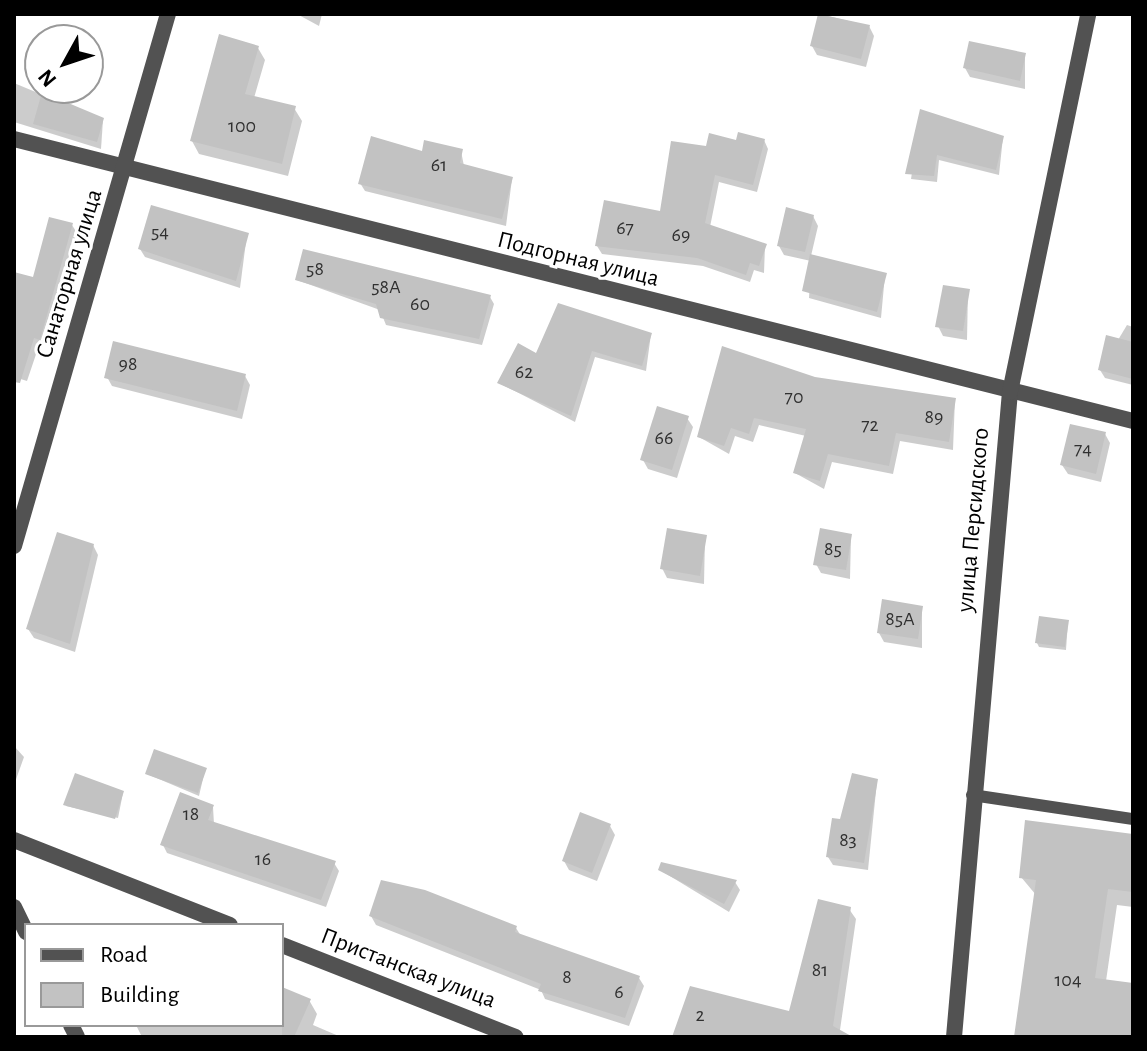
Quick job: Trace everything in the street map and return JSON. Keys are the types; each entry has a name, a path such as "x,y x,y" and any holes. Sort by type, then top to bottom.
{"street":[{"name":"Санаторная улица","path":"14,546 126,172 168,14"},
{"name":"улица Персидского","path":"954,1037 972,795 1010,392 1088,14"},
{"name":"Подгорная улица","path":"14,139 126,172 1133,421"},
{"path":"14,840 225,923"},
{"path":"14,907 24,928"},
{"name":"Пристанская улица","path":"284,946 516,1037"}],"lane":[{"path":"972,795 1133,819"}],"building":[{"path":"818,14 870,25 861,59 810,46"},
{"path":"219,34 259,46 245,94 296,106 282,164 190,141"},
{"path":"969,41 1026,53 1020,81 963,68"},
{"path":"39,104 71,104 104,118 97,142 33,124"},
{"path":"920,109 1004,136 996,170 937,155 934,176 905,174"},
{"path":"738,132 765,139 753,185 715,175 705,223 767,244 759,266 750,263 746,275 697,258 595,246 604,200 660,211 671,141 706,146 709,133 736,140"},
{"path":"371,136 422,151 424,140 463,149 460,163 513,177 502,219 358,184"},
{"path":"151,205 249,233 236,281 138,249"},
{"path":"786,207 814,215 805,252 777,246"},
{"path":"49,217 73,223 40,340 34,338 20,383 14,382 14,272 33,277"},
{"path":"303,249 491,295 479,339 380,318 376,304 295,280"},
{"path":"810,254 887,273 877,312 802,291"},
{"path":"943,285 970,289 963,331 935,327"},
{"path":"558,303 652,333 642,366 592,351 571,416 497,383 518,343 536,353"},
{"path":"1106,335 1133,342 1133,379 1098,370"},
{"path":"113,341 246,374 237,411 104,378"},
{"path":"722,346 815,377 956,398 949,442 896,433 889,466 828,454 820,481 793,473 806,429 754,418 749,434 731,428 724,446 697,437"},
{"path":"657,406 689,416 672,470 640,460"},
{"path":"1070,424 1106,432 1096,474 1060,465"},
{"path":"667,528 707,535 700,576 660,569"},
{"path":"820,528 852,534 846,570 813,565"},
{"path":"57,532 94,544 70,644 26,629"},
{"path":"882,599 923,606 918,639 877,633"},
{"path":"1039,616 1069,620 1065,647 1035,643"},
{"path":"154,749 207,768 198,793 145,774"},
{"path":"75,773 124,791 115,819 63,805"},
{"path":"852,773 878,779 864,863 826,857 832,818 840,819"},
{"path":"180,792 214,805 208,820 336,861 321,900 160,845"},
{"path":"580,812 611,824 592,873 562,861"},
{"path":"1025,820 1133,834 1133,892 1108,889 1095,978 1133,983 1133,1037 1014,1037 1036,880 1019,878"},
{"path":"661,862 737,880 724,904 658,870"},
{"path":"381,880 425,890 517,926 515,932 640,976 625,1018 538,991 541,984 369,916"},
{"path":"818,899 851,907 833,1026 853,1037 672,1037 690,986 789,1011"},
{"path":"284,988 311,999 294,1037 282,1037"}]}
